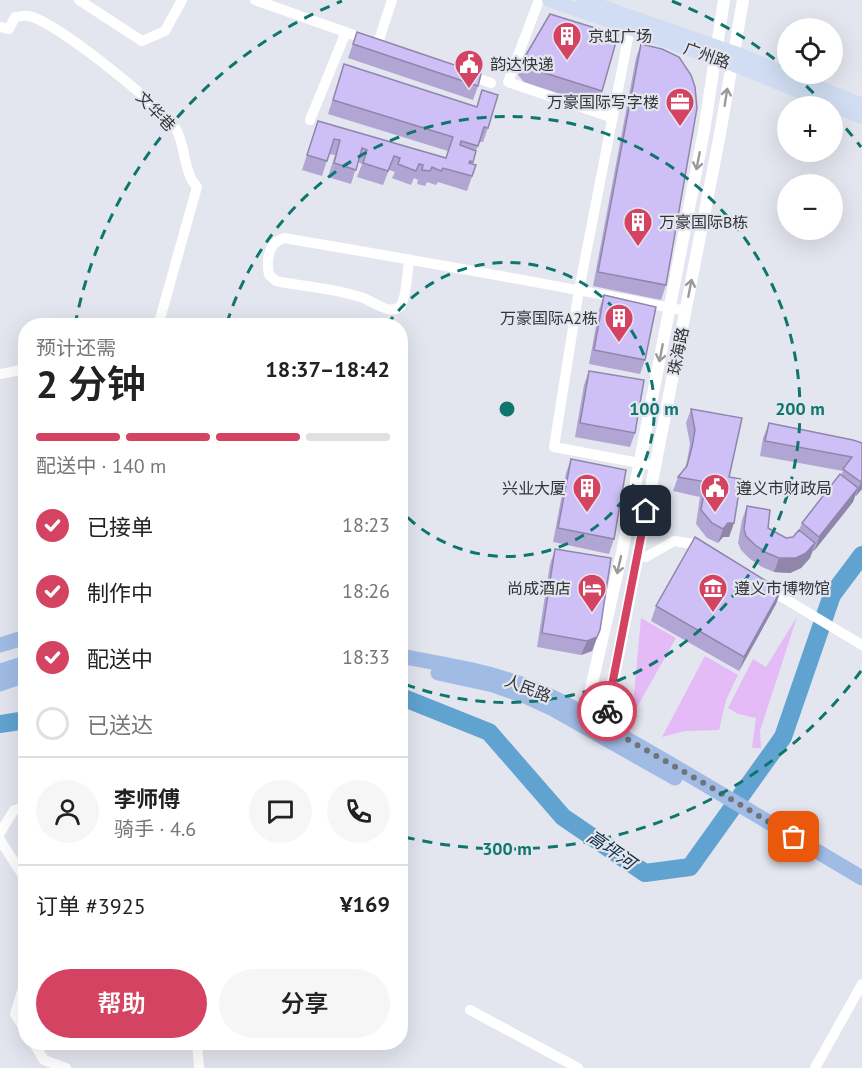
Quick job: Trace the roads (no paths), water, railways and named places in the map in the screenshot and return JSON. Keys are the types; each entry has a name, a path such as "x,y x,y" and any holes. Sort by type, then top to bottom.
{"main road":[{"name":"广州路","path":"549,0 630,28 716,52"},
{"name":"广州路","path":"588,1 716,52 862,105"},
{"name":"广州路","path":"733,58 862,117"},
{"path":"0,645 18,639"},
{"path":"0,660 18,654"},
{"name":"人民路","path":"408,657 496,675 558,699 582,719 712,793 862,886"},
{"path":"0,671 18,665"},
{"name":"人民路","path":"408,668 493,685 582,719"},
{"path":"0,684 18,678"},
{"name":"人民路","path":"760,822 862,878"}],"street":[{"path":"79,0 142,41 165,31 182,0"},
{"path":"255,0 390,48"},
{"path":"378,44 392,0"},
{"path":"539,0 508,82 613,118"},
{"name":"珠海路","path":"582,719 622,552 704,131 724,0"},
{"name":"珠海路","path":"603,731 720,134 743,0"},
{"name":"文华巷","path":"0,27 9,29 15,17 29,16 49,26 108,65 177,130 190,176 197,187 160,318"},
{"path":"630,28 579,290 554,447 655,466"},
{"path":"310,120 346,32"},
{"path":"457,71 490,83"},
{"path":"409,259 404,300 401,306 389,310 361,297 276,280 269,275 268,267 269,254 275,243 284,238 409,259 686,311"},
{"path":"0,374 18,371"},
{"path":"638,556 646,557 674,541 693,544 713,556"},
{"path":"762,585 862,645"},
{"path":"0,833 14,810 18,809"},
{"path":"0,840 18,868"},
{"path":"815,1068 862,984"},
{"path":"18,1004 15,1014 18,1019"},
{"path":"470,1010 578,1068"},
{"path":"38,1050 44,1060 66,1068"},
{"path":"198,1050 199,1068"}],"waterway":[{"name":"高坪河","path":"408,700 489,732 563,817 645,873 690,867 783,737 832,595 862,555"},
{"name":"高坪河","path":"0,724 18,721"}],"place":[{"name":"京虹广场","path":"567,62"},
{"name":"韵达快递","path":"469,90"},
{"name":"万豪国际写字楼","path":"680,128"},
{"name":"万豪国际B栋","path":"638,248"},
{"name":"万豪国际A2栋","path":"619,344"},
{"name":"兴业大厦","path":"587,514"},
{"name":"遵义市财政局","path":"715,514"},
{"name":"尚成酒店","path":"592,614"},
{"name":"遵义市博物馆","path":"713,614"}]}
